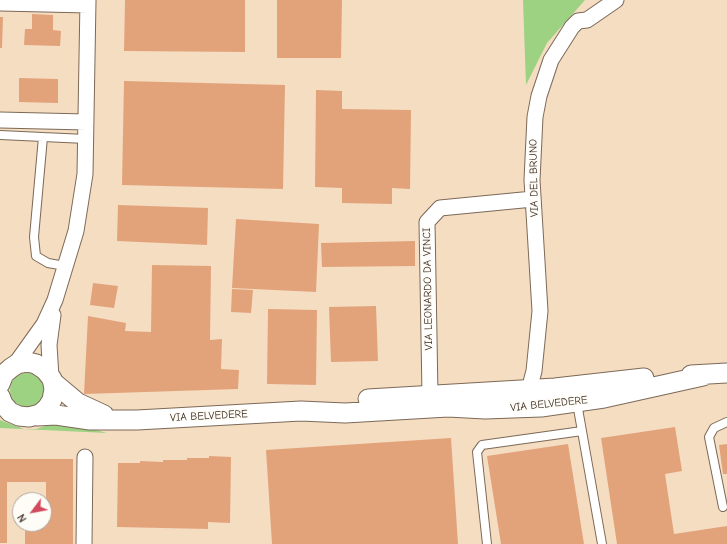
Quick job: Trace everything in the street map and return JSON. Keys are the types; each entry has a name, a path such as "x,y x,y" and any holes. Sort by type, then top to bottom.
{"street":[{"name":"VIA DEL BRUNO","path":"529,390 534,371 540,311 533,199 535,117 539,96 547,69 561,42 578,21 587,20 616,0"},
{"path":"0,3 88,2 85,174 78,217 55,300 44,324 6,373"},
{"path":"0,120 86,122"},
{"name":"VIA LEONARDO DA VINCI","path":"430,395 428,222 440,208 533,199"},
{"path":"36,416 45,411 51,403 54,394 49,345 55,300"},
{"name":"VIA BELVEDERE","path":"6,373 26,362 36,364 45,370 52,380 85,407 117,419"},
{"name":"VIA BELVEDERE","path":"5,410 24,417 56,415 90,420 137,420 300,410 345,413 460,408 511,409 577,403 703,376 727,373"},
{"name":"VIA BELVEDERE","path":"300,410 339,402 582,386 658,376 703,376"},
{"path":"460,408 479,402 519,399 529,390 540,398 604,398"},
{"name":"VIA BELVEDERE","path":"393,411 422,402 428,399 430,395"},
{"path":"0,396 5,410"},
{"path":"84,544 85,457"}],"lane":[{"path":"0,135 86,139"},
{"path":"43,137 34,237 36,256 48,263 65,266"},
{"path":"577,403 602,544"},
{"path":"723,507 709,436 714,428 727,422"},
{"path":"487,544 477,452 482,445 582,431"}],"green space":[{"path":"523,0 585,0 547,43 526,85"},
{"path":"24,373 30,373 34,374 41,380 44,390 43,397 37,404 30,407 24,407 20,406 13,400 10,393 10,387 11,383 17,376"},
{"path":"0,420 24,429 36,429 54,423 85,427 107,433 0,428"}],"building":[{"path":"125,0 245,0 245,52 124,51"},
{"path":"277,0 342,0 341,58 277,58"},
{"path":"32,14 53,15 53,30 61,31 60,46 24,45 25,29 32,29"},
{"path":"0,17 3,17 2,48 0,48"},
{"path":"19,78 58,79 58,103 19,102"},
{"path":"124,81 285,85 283,189 122,185"},
{"path":"316,90 342,91 342,109 411,110 410,189 392,188 392,204 342,203 342,188 315,187"},
{"path":"118,205 208,208 207,245 117,241"},
{"path":"236,219 319,224 316,292 232,288"},
{"path":"415,241 415,266 322,267 321,243"},
{"path":"152,265 211,266 210,340 222,339 221,369 239,370 238,389 84,394 88,316 126,323 125,331 151,332"},
{"path":"93,283 118,286 114,308 90,305"},
{"path":"232,289 253,290 251,313 231,312"},
{"path":"376,306 378,361 331,362 329,307"},
{"path":"268,309 317,310 316,385 267,384"},
{"path":"675,427 682,471 665,474 674,534 727,526 727,544 617,544 601,438"},
{"path":"451,438 458,544 272,544 266,450"},
{"path":"568,444 584,544 501,544 487,456"},
{"path":"727,444 727,474 723,474 719,445"},
{"path":"209,456 231,457 230,523 208,522 208,529 117,527 118,463 140,463 140,461 163,462 163,460 209,458"},
{"path":"0,459 73,459 73,544 25,544 25,532 52,532 52,492 46,492 46,482 7,482 7,543 0,543"}]}
